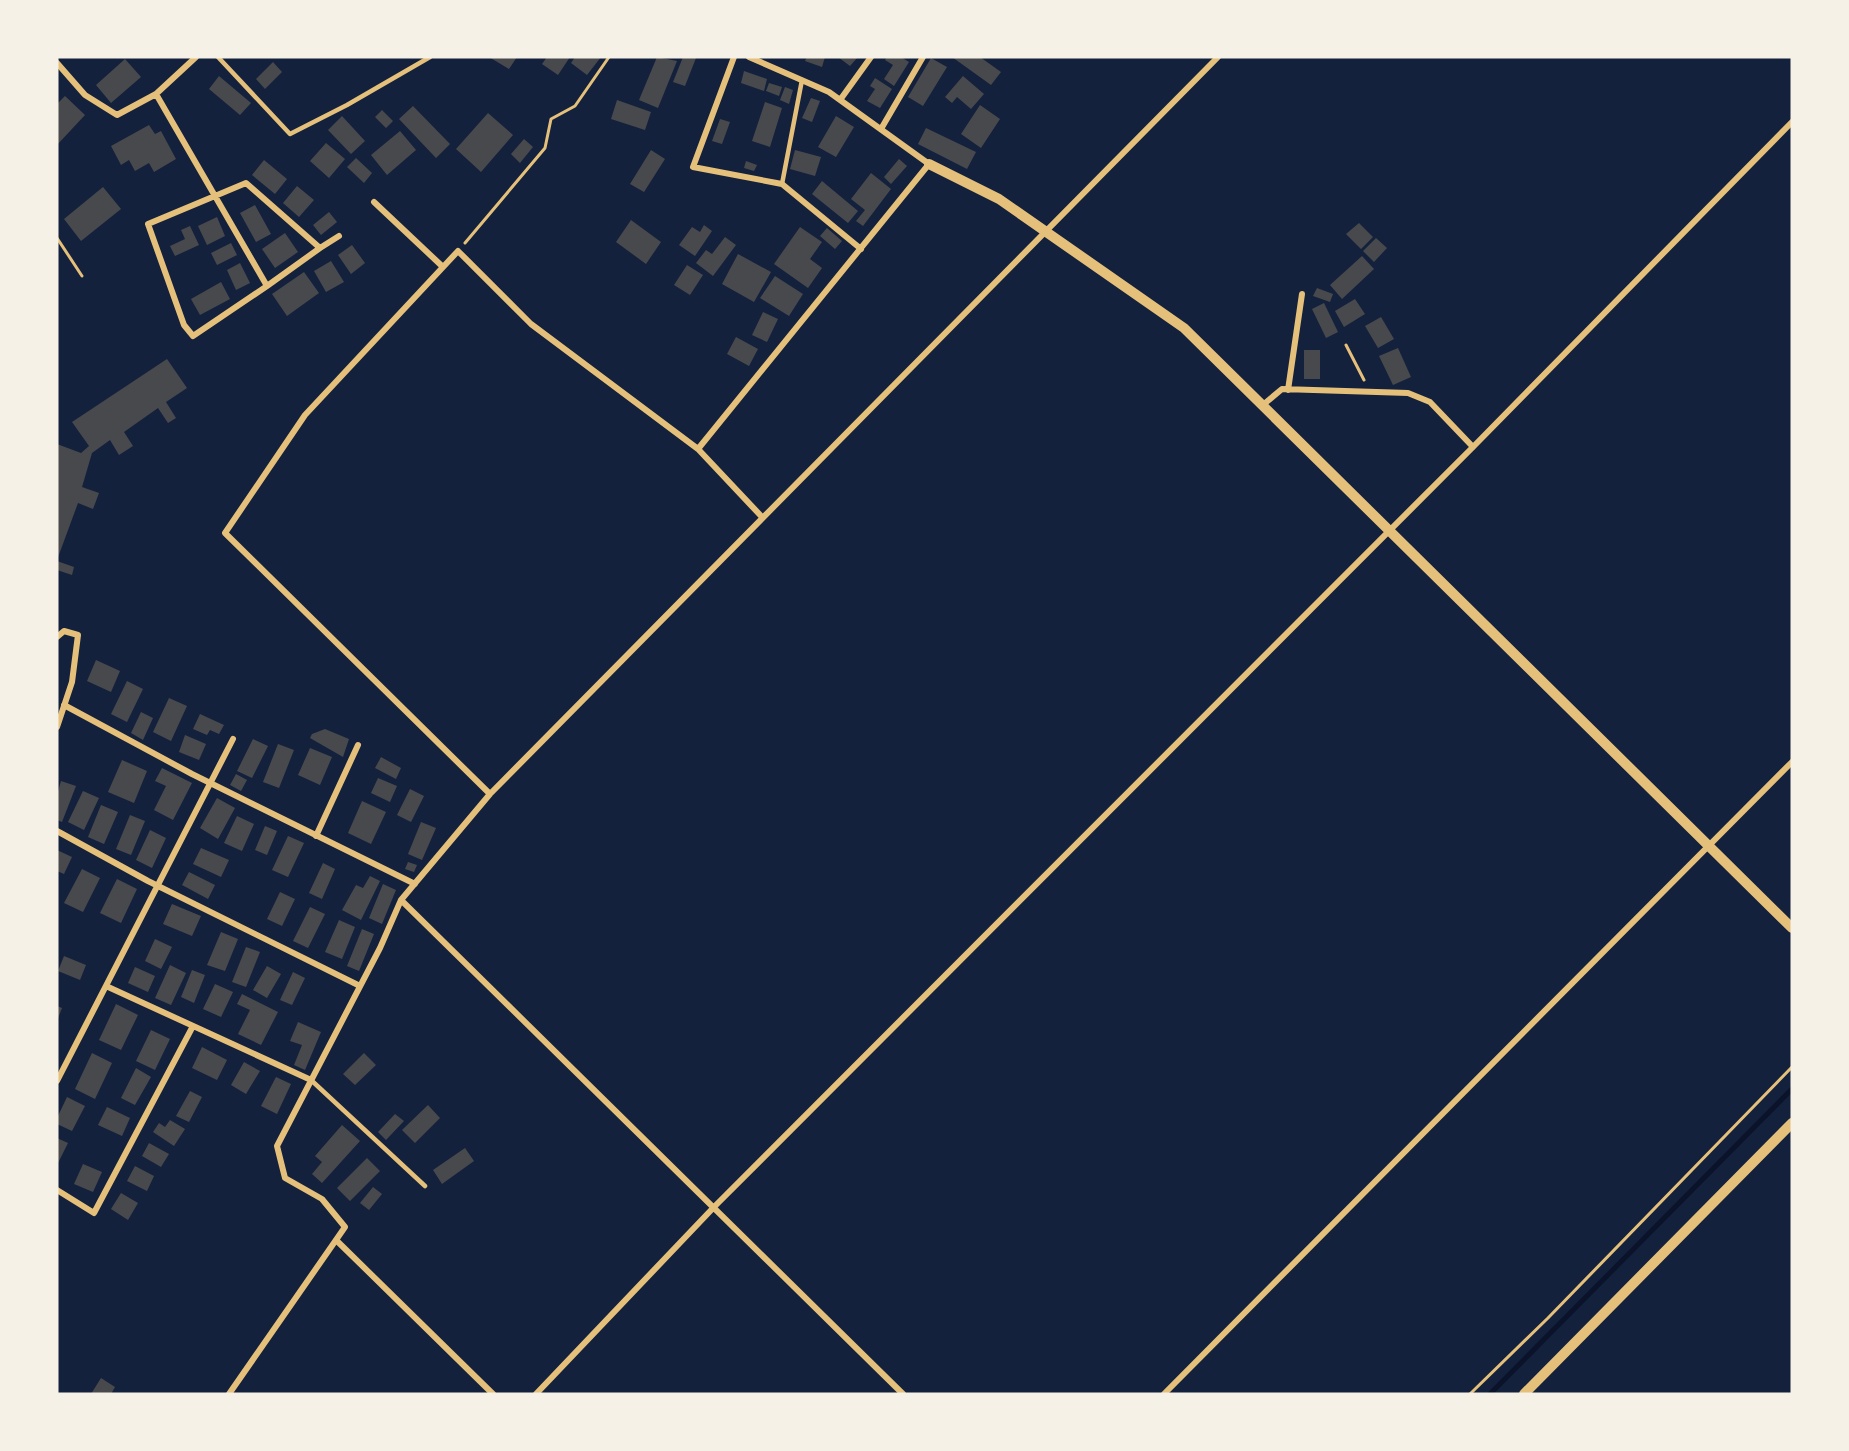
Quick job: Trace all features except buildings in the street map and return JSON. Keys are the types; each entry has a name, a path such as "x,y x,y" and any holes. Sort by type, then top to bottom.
{"street":[{"path":"57,63 85,95 117,115 156,94 196,57"},
{"path":"734,57 693,167 782,184 861,249"},
{"path":"749,57 840,100 929,164 999,199 1184,328 1264,404 1792,928"},
{"path":"840,100 871,57"},
{"path":"881,129 923,57"},
{"path":"230,1394 345,1227 322,1199 285,1178 277,1146 360,986 401,900 490,794 762,517 1048,232 1217,57"},
{"path":"156,94 267,286"},
{"path":"537,1394 715,1206 1473,447 1792,122"},
{"path":"698,449 929,164"},
{"path":"320,248 246,183 148,224 184,325 194,336 339,236"},
{"path":"374,202 443,267"},
{"path":"490,794 225,533 305,415 458,251 531,324 698,449 762,517"},
{"path":"1288,390 1302,294"},
{"path":"1264,404 1282,389 1408,393 1430,402 1473,447"},
{"path":"57,637 64,631 78,635 72,682 57,728"},
{"path":"64,705 209,783 415,884"},
{"path":"57,1082 233,739"},
{"path":"316,836 358,745"},
{"path":"1164,1394 1792,762"},
{"path":"57,831 158,885 360,986"},
{"path":"401,900 715,1206 903,1394"},
{"path":"106,986 311,1080"},
{"path":"57,1190 94,1213 193,1026"},
{"path":"1524,1394 1792,1123"},
{"path":"336,1240 493,1394"}],"lane":[{"path":"218,57 290,134 347,105 430,57"},
{"path":"782,184 802,81"},
{"path":"311,1080 425,1186"}],"path":[{"path":"458,251 545,148 550,119 575,106 609,57"},
{"path":"57,238 82,276"},
{"path":"1346,345 1370,392"},
{"path":"1470,1394 1548,1318 1792,1067"}],"waterway":[{"path":"1490,1394 1792,1089"}]}
